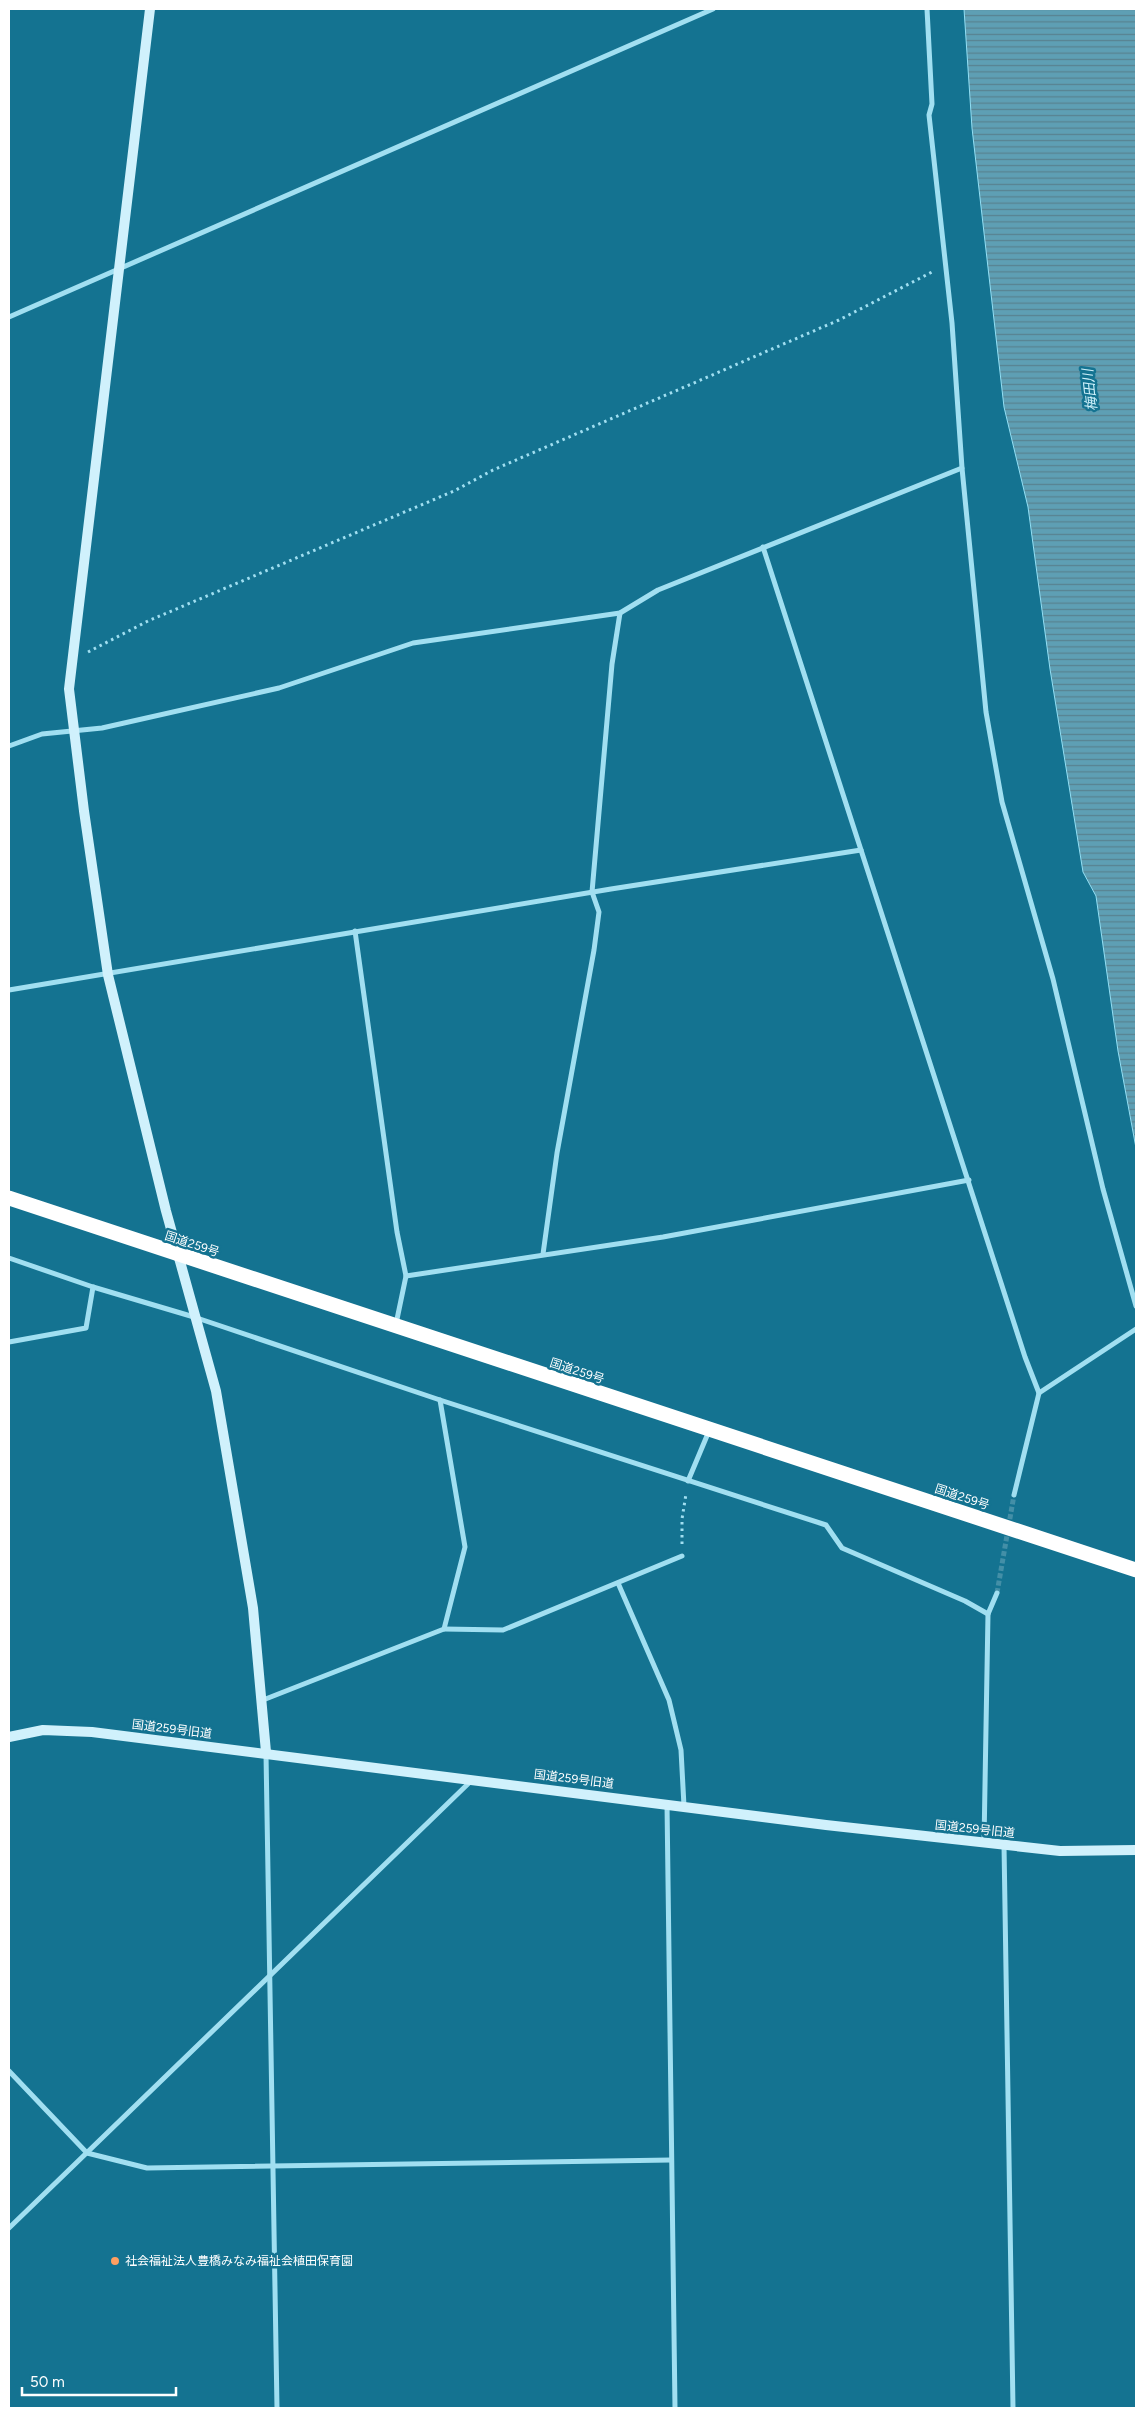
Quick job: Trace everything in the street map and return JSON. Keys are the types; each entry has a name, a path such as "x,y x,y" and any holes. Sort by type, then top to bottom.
{"highway":[{"name":"国道259号","path":"9,1198 1136,1570"}],"street":[{"path":"150,9 69,689 108,975 194,1317 216,1391 253,1608 263,1700 266,1752 277,2408"},
{"path":"9,317 713,9"},
{"path":"928,9 932,104 929,114 946,265 962,468 986,712 1002,802 1053,979 1103,1189 1136,1306"},
{"path":"9,746 42,734 102,728 279,688 413,643 620,613 658,590 962,468"},
{"path":"763,547 970,1180 1025,1357 1039,1393 1014,1495"},
{"path":"543,1254 558,1153 594,950 598,912 592,892 612,664 620,613"},
{"path":"9,990 108,975 592,892 861,850"},
{"path":"356,931 397,1232 406,1276 396,1327"},
{"path":"406,1276 663,1237 970,1180"},
{"path":"9,1258 826,1525 842,1548 966,1601 988,1614"},
{"path":"9,1342 86,1328 94,1287"},
{"path":"1039,1393 1136,1329"},
{"path":"440,1400 465,1547 444,1628"},
{"path":"688,1481 709,1430"},
{"path":"263,1700 444,1628 503,1630 682,1556"},
{"path":"618,1583 669,1700 681,1750 684,1806"},
{"path":"984,1842 988,1614 997,1592"},
{"name":"国道259号旧道","path":"9,1737 44,1730 92,1732 266,1752 1004,1845 1060,1851 1136,1850"},
{"path":"9,2228 269,1974 473,1779"},
{"path":"667,1804 675,2408"},
{"path":"1004,1845 1014,2408"},
{"path":"9,2071 87,2153 147,2168 671,2160"}],"path":[{"path":"72,660 148,621 454,491 493,470 839,320 946,265"},
{"path":"682,1556 682,1519 688,1481"}],"water":[{"name":"梅田川","path":"964,9 1136,9 1136,1148 1118,1051 1096,896 1083,872 1050,669 1028,507 1004,407 972,128"}],"tunnel":[{"path":"997,1593 1014,1495"}],"place":[{"name":"社会福祉法人豊橋みなみ福祉会植田保育園","path":"115,2261"}]}
